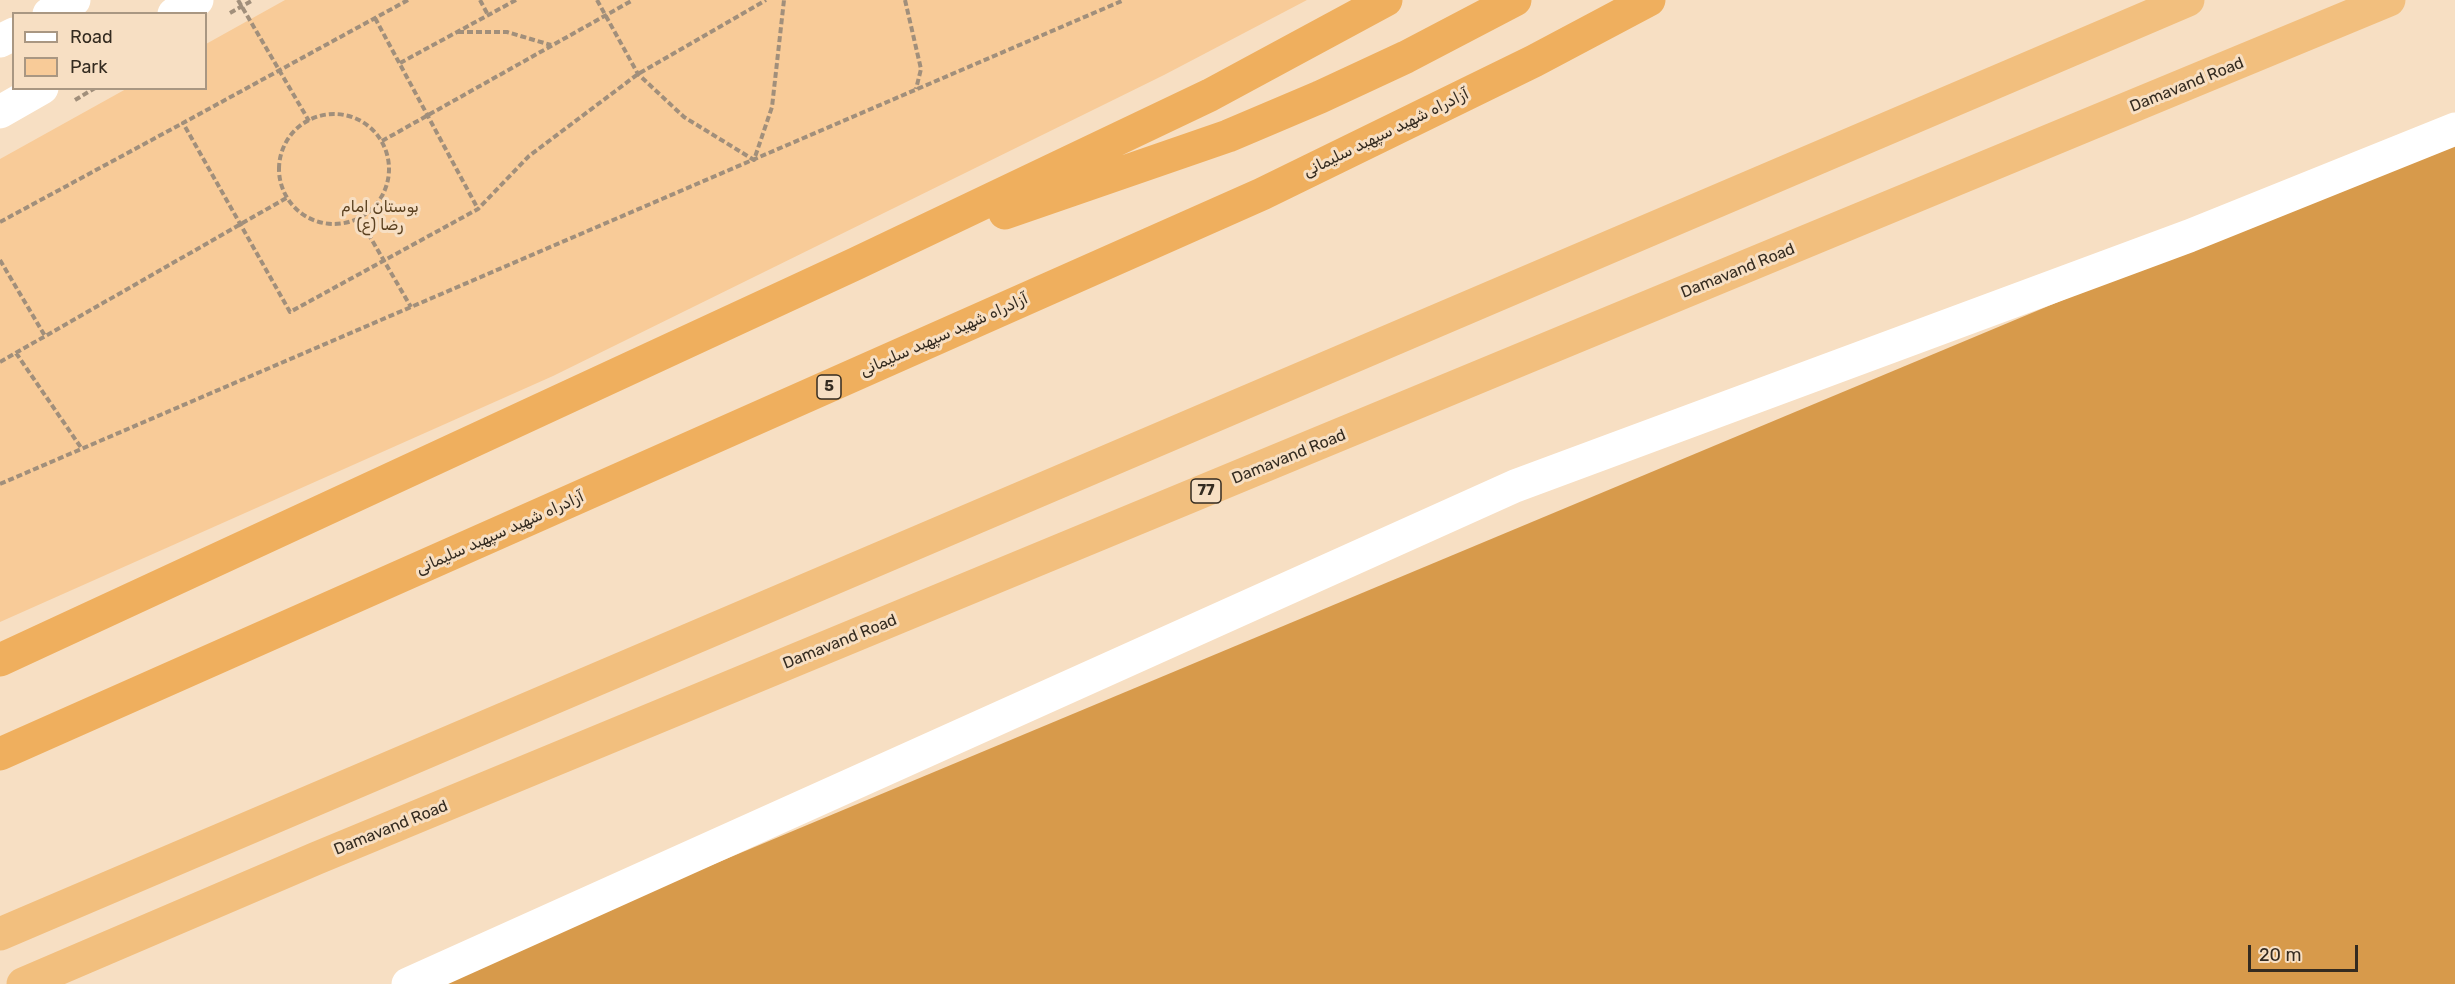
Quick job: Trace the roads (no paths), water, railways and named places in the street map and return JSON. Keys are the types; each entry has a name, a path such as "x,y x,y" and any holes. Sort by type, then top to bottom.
{"highway":[{"path":"0,660 855,264 1210,95 1386,0"},
{"path":"855,264 1228,136 1406,57 1515,0"},
{"name":"آزادراه شهید سپهبد سلیمانی","path":"0,754 1262,194 1534,61 1649,0"},
{"path":"0,934 2188,0"},
{"name":"Damavand Road","path":"23,984 317,858 2378,5 2401,0"}],"street":[{"path":"53,12 74,0"},
{"path":"177,12 198,0"},
{"path":"0,112 38,90"},
{"path":"408,984 1515,486 2190,236 2455,129"}],"park label":[{"name":"بوستان امام رضا (ع)","path":"380,216"}]}
